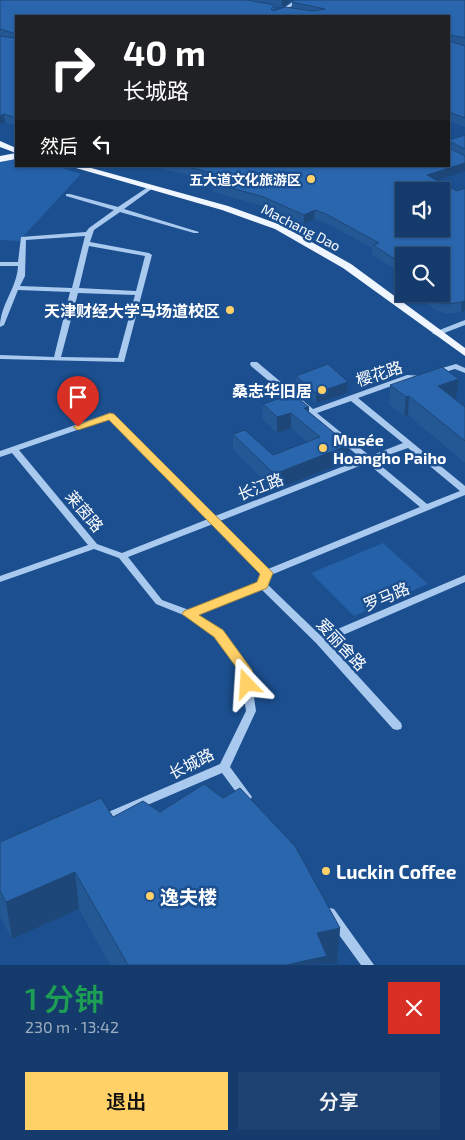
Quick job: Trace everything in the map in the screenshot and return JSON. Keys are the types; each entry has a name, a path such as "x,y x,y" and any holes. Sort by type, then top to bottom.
{"main road":[{"path":"0,138 15,149"},
{"path":"0,144 15,150"},
{"path":"0,152 15,150"},
{"path":"0,159 15,151"},
{"name":"Machang Dao","path":"77,167 225,208 278,227 347,266 440,332 465,344"},
{"name":"Machang Dao","path":"98,167 239,205 277,220 359,265 465,353"}],"street":[{"path":"277,15 298,0"},
{"path":"276,9 294,12"},
{"path":"57,359 91,229 151,187"},
{"path":"68,195 196,232"},
{"path":"0,325 21,276 23,238 89,234"},
{"path":"0,357 121,360 149,255 87,243"},
{"path":"0,264 22,264"},
{"path":"16,288 139,293"},
{"path":"440,332 465,322"},
{"path":"254,364 426,508"},
{"name":"樱花路","path":"312,412 410,377 422,378 456,366 465,371"},
{"path":"122,556 158,602 189,614 262,585 267,573 465,491 352,398"},
{"path":"0,454 110,416 267,573"},
{"name":"长江路","path":"122,556 409,444"},
{"name":"莱茵路","path":"14,449 94,546 122,556"},
{"path":"0,579 94,546"},
{"name":"罗马路","path":"320,641 465,578"},
{"name":"爱丽舍路","path":"262,585 320,641 398,726"},
{"name":"长城路","path":"90,825 224,767 251,711 245,670 219,634 189,614"},
{"path":"224,767 253,807"},
{"path":"322,902 368,965"}],"shaded area":[{"path":"15,159 15,167 59,167 81,174 19,241 0,240 0,162"},
{"path":"383,543 428,584 354,616 311,573"}],"building":[{"path":"0,0 247,0 275,5 271,9 273,11 285,7 313,11 325,9 292,2 294,0 465,0 465,38 450,35 450,15 15,15 15,34 0,29"},
{"path":"0,36 15,38 15,118 4,114 0,116"},
{"path":"450,41 465,46 465,118 450,112"},
{"path":"465,135 465,149 450,142 450,140"},
{"path":"450,148 465,156 465,163 427,175 440,182 395,182 395,237 450,237 450,187 457,191 465,188 465,301 447,304 440,302 450,302 450,247 395,247 395,259 373,245 379,243 326,214 315,210 304,215 264,197 213,183 223,176 189,167 450,167"},
{"path":"328,364 348,382 316,393 296,376"},
{"path":"442,367 459,379 438,386 465,407 465,441 409,396 406,397 390,385"},
{"path":"293,394 309,407 304,408 349,445 274,474 233,434 245,430 273,455 320,437 291,413 277,417 263,404"},
{"name":"逸夫楼","path":"204,784 223,798 240,788 295,846 340,928 317,933 327,956 286,965 128,965 75,872 6,902 0,891 0,842 101,798 113,817 143,801 160,812"}],"place":[{"name":"五大道文化旅游区","path":"311,179"},
{"name":"天津财经大学马场道校区","path":"230,310"},
{"name":"桑志华旧居","path":"322,390"},
{"name":"Musée Hoangho Paiho","path":"323,448"},
{"name":"Luckin Coffee","path":"326,871"},
{"name":"逸夫楼","path":"150,896"}],"route":[{"path":"78,427 110,416 267,573 262,585 189,614 219,634 245,670 247,684"}]}
